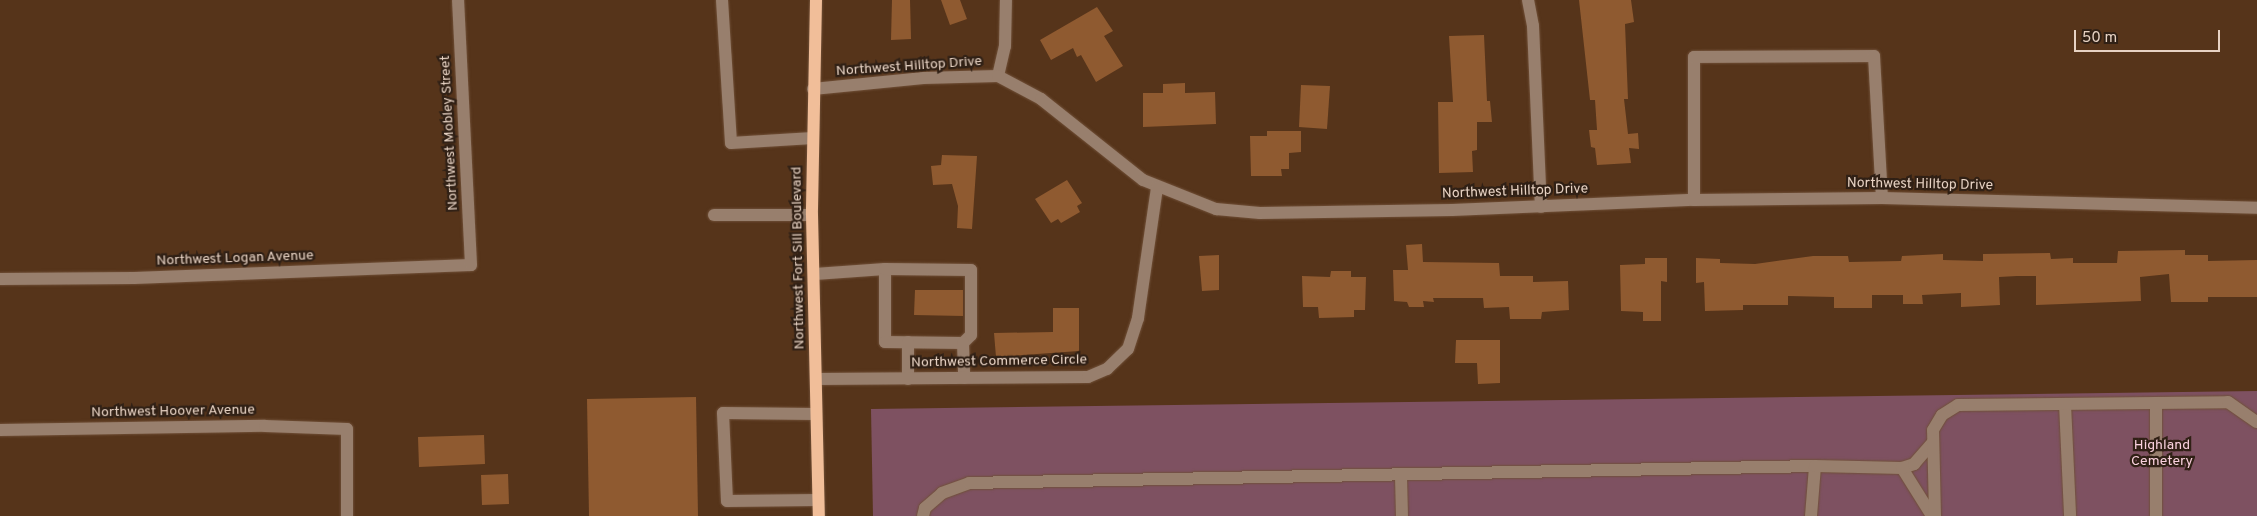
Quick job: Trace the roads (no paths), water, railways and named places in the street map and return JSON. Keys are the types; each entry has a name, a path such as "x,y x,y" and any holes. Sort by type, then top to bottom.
{"main road":[{"name":"Northwest Fort Sill Boulevard","path":"816,0 812,215 815,274 816,379 814,414 819,516"}],"street":[{"name":"Northwest Mobley Street","path":"458,0 471,265"},
{"path":"722,0 731,143 813,138"},
{"path":"998,76 1005,46 1006,0"},
{"path":"1528,0 1533,26 1541,207"},
{"path":"1694,200 1694,57 1874,56 1882,198"},
{"name":"Northwest Hilltop Drive","path":"814,88 923,78 998,76 1041,98 1143,180 1216,209 1260,213 1541,207 1694,200 1882,198 2257,208"},
{"name":"Northwest Commerce Circle","path":"816,379 1088,377 1107,369 1128,349 1138,318 1157,187"},
{"path":"714,215 812,215"},
{"name":"Northwest Logan Avenue","path":"0,279 134,278 471,265"},
{"path":"815,274 886,270 971,270 971,335 962,343 884,342 886,270"},
{"path":"908,342 908,379"},
{"path":"962,343 964,378"},
{"path":"1933,516 1933,430 1942,415 1958,405 2228,402 2257,422"},
{"path":"2156,403 2156,516"},
{"path":"2064,404 2070,516"},
{"path":"814,414 723,414 725,462 727,501 818,500"},
{"name":"Northwest Hoover Avenue","path":"0,430 265,426 347,429 347,516"},
{"path":"923,516 925,508 942,493 969,483 1401,476 1815,466 1902,468 1914,464 1932,444"},
{"path":"1811,516 1815,466"},
{"path":"1902,468 1933,516"},
{"path":"1401,476 1402,516"}],"park label":[{"name":"Highland Cemetery","path":"2162,454"}]}
